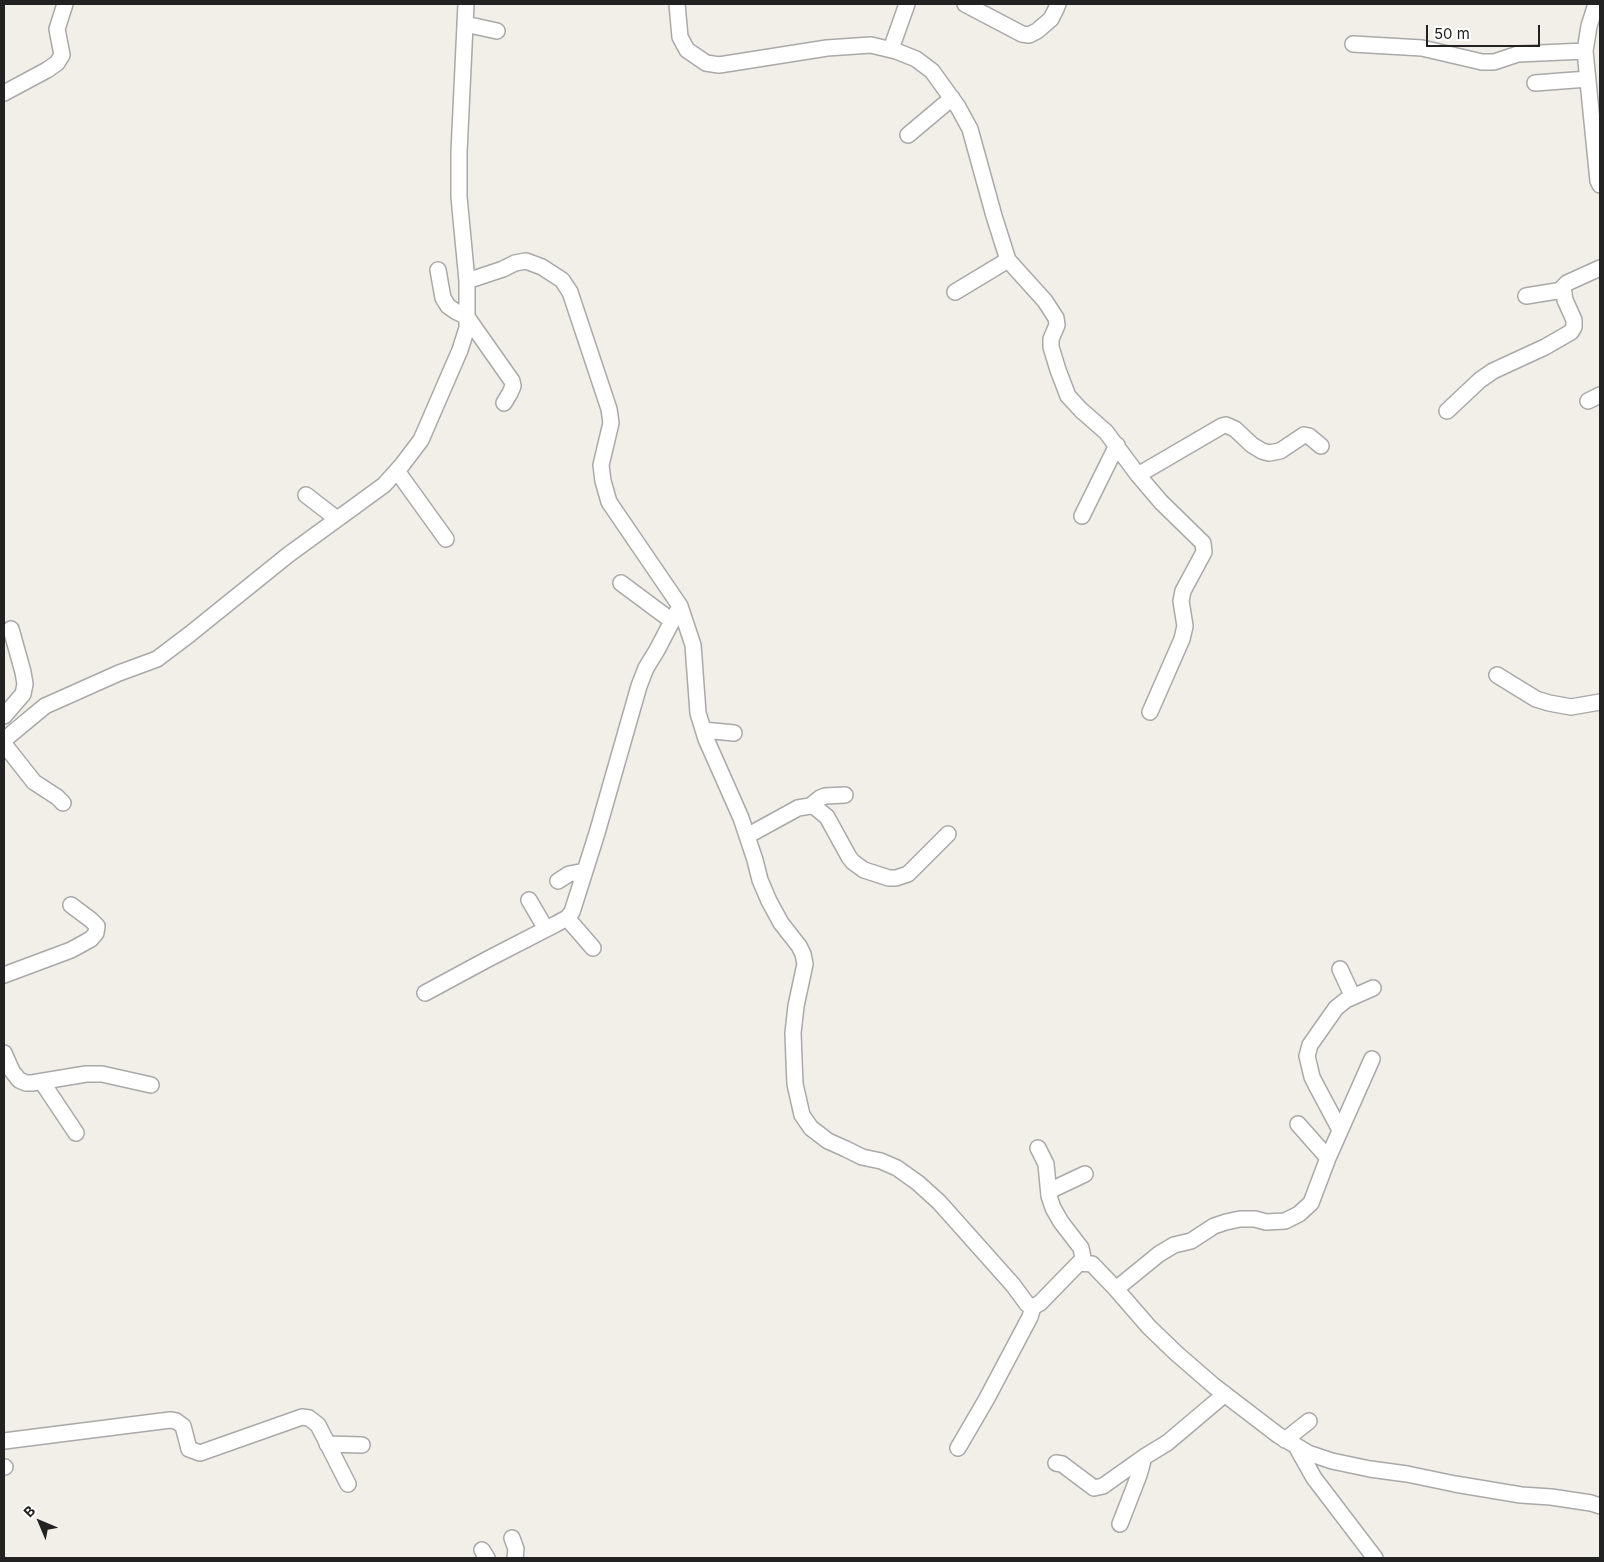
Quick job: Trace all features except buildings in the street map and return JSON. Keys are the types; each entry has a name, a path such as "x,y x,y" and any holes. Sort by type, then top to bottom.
{"street":[{"path":"4,93 57,63 62,54 57,29 65,4"},
{"path":"4,740 45,706 157,658 190,634 288,555 384,485 422,440 460,350 467,328 467,281 459,197 459,152 466,4"},
{"path":"677,4 680,36 687,50 706,63 718,65 827,48 871,45 891,49 916,59 932,71 952,98 970,129 1008,260 1045,301 1056,318 1057,325 1051,339 1051,347 1068,396 1080,410 1106,432 1138,475 1182,524 1203,544 1204,552 1183,591 1181,601 1185,626 1182,639 1150,712"},
{"path":"891,49 907,4"},
{"path":"965,4 1022,34 1029,35 1037,32 1050,19 1058,4"},
{"path":"1596,4 1589,26 1585,51 1598,181 1600,185"},
{"path":"465,24 497,31"},
{"path":"1353,44 1422,48 1482,62 1494,62 1518,54 1585,51"},
{"path":"1535,83 1588,79"},
{"path":"908,135 952,98"},
{"path":"955,292 1008,260"},
{"path":"467,281 515,263 526,261 542,267 562,280 570,292 609,409 610,422 601,465 609,502 680,606 693,645 698,713 703,730 747,836 760,880 769,901 781,923 799,946 804,959 805,964 796,1006 793,1033 795,1084 802,1115 812,1128 828,1141 862,1157 881,1161 897,1168 918,1183 939,1202 1013,1285 1027,1304 1033,1307"},
{"path":"1447,411 1492,371 1571,332 1574,328 1574,320 1565,300 1563,287 1567,283 1600,268"},
{"path":"438,270 443,298 448,306 468,317 512,381 510,393 504,404"},
{"path":"1526,296 1563,290"},
{"path":"1138,475 1226,425 1235,429 1262,452 1269,453 1280,450 1304,435 1309,436 1321,446"},
{"path":"1082,516 1117,446"},
{"path":"397,471 446,539"},
{"path":"306,495 337,519"},
{"path":"622,582 672,621"},
{"path":"425,993 567,918 572,912 639,686 646,668 680,606"},
{"path":"4,716 22,694 25,684 11,629"},
{"path":"1497,675 1536,698 1549,703 1571,707 1600,702"},
{"path":"703,730 734,733"},
{"path":"4,744 34,782 63,803"},
{"path":"810,806 825,796 845,795"},
{"path":"747,836 798,808 810,806 820,809 827,817 853,862 864,870 896,878 908,874 948,834"},
{"path":"558,881 569,874 585,871"},
{"path":"529,900 546,929"},
{"path":"4,975 71,950 91,939 96,933 97,926 71,905"},
{"path":"567,918 593,948"},
{"path":"1340,969 1353,997"},
{"path":"1340,1130 1312,1077 1307,1056 1310,1045 1336,1008 1346,1000 1373,988"},
{"path":"4,1053 12,1071 19,1080 26,1083 32,1084 86,1074 102,1074 152,1086"},
{"path":"1116,1289 1159,1254 1174,1245 1191,1241 1214,1226 1240,1219 1255,1219 1266,1222 1285,1221 1299,1214 1311,1203 1328,1158 1372,1059"},
{"path":"42,1082 76,1133"},
{"path":"1298,1124 1328,1158"},
{"path":"1038,1148 1046,1164 1053,1208 1061,1222 1082,1248 1084,1262"},
{"path":"1049,1191 1085,1174"},
{"path":"958,1448 986,1400 1030,1317 1033,1307 1040,1303 1071,1270 1079,1263 1084,1262 1092,1264 1149,1328 1224,1394 1290,1443 1308,1453 1370,1470 1407,1474 1455,1484 1521,1494 1591,1502 1600,1506"},
{"path":"1056,1463 1062,1464 1094,1488 1103,1486 1167,1443 1224,1394"},
{"path":"4,1441 170,1420 176,1421 182,1426 187,1446 192,1452 200,1453 302,1416 315,1422 348,1484"},
{"path":"1290,1443 1309,1421"},
{"path":"1290,1443 1314,1478 1375,1558"},
{"path":"326,1444 362,1445"},
{"path":"1120,1524 1144,1457"},
{"path":"512,1538 516,1550 515,1558"}]}
